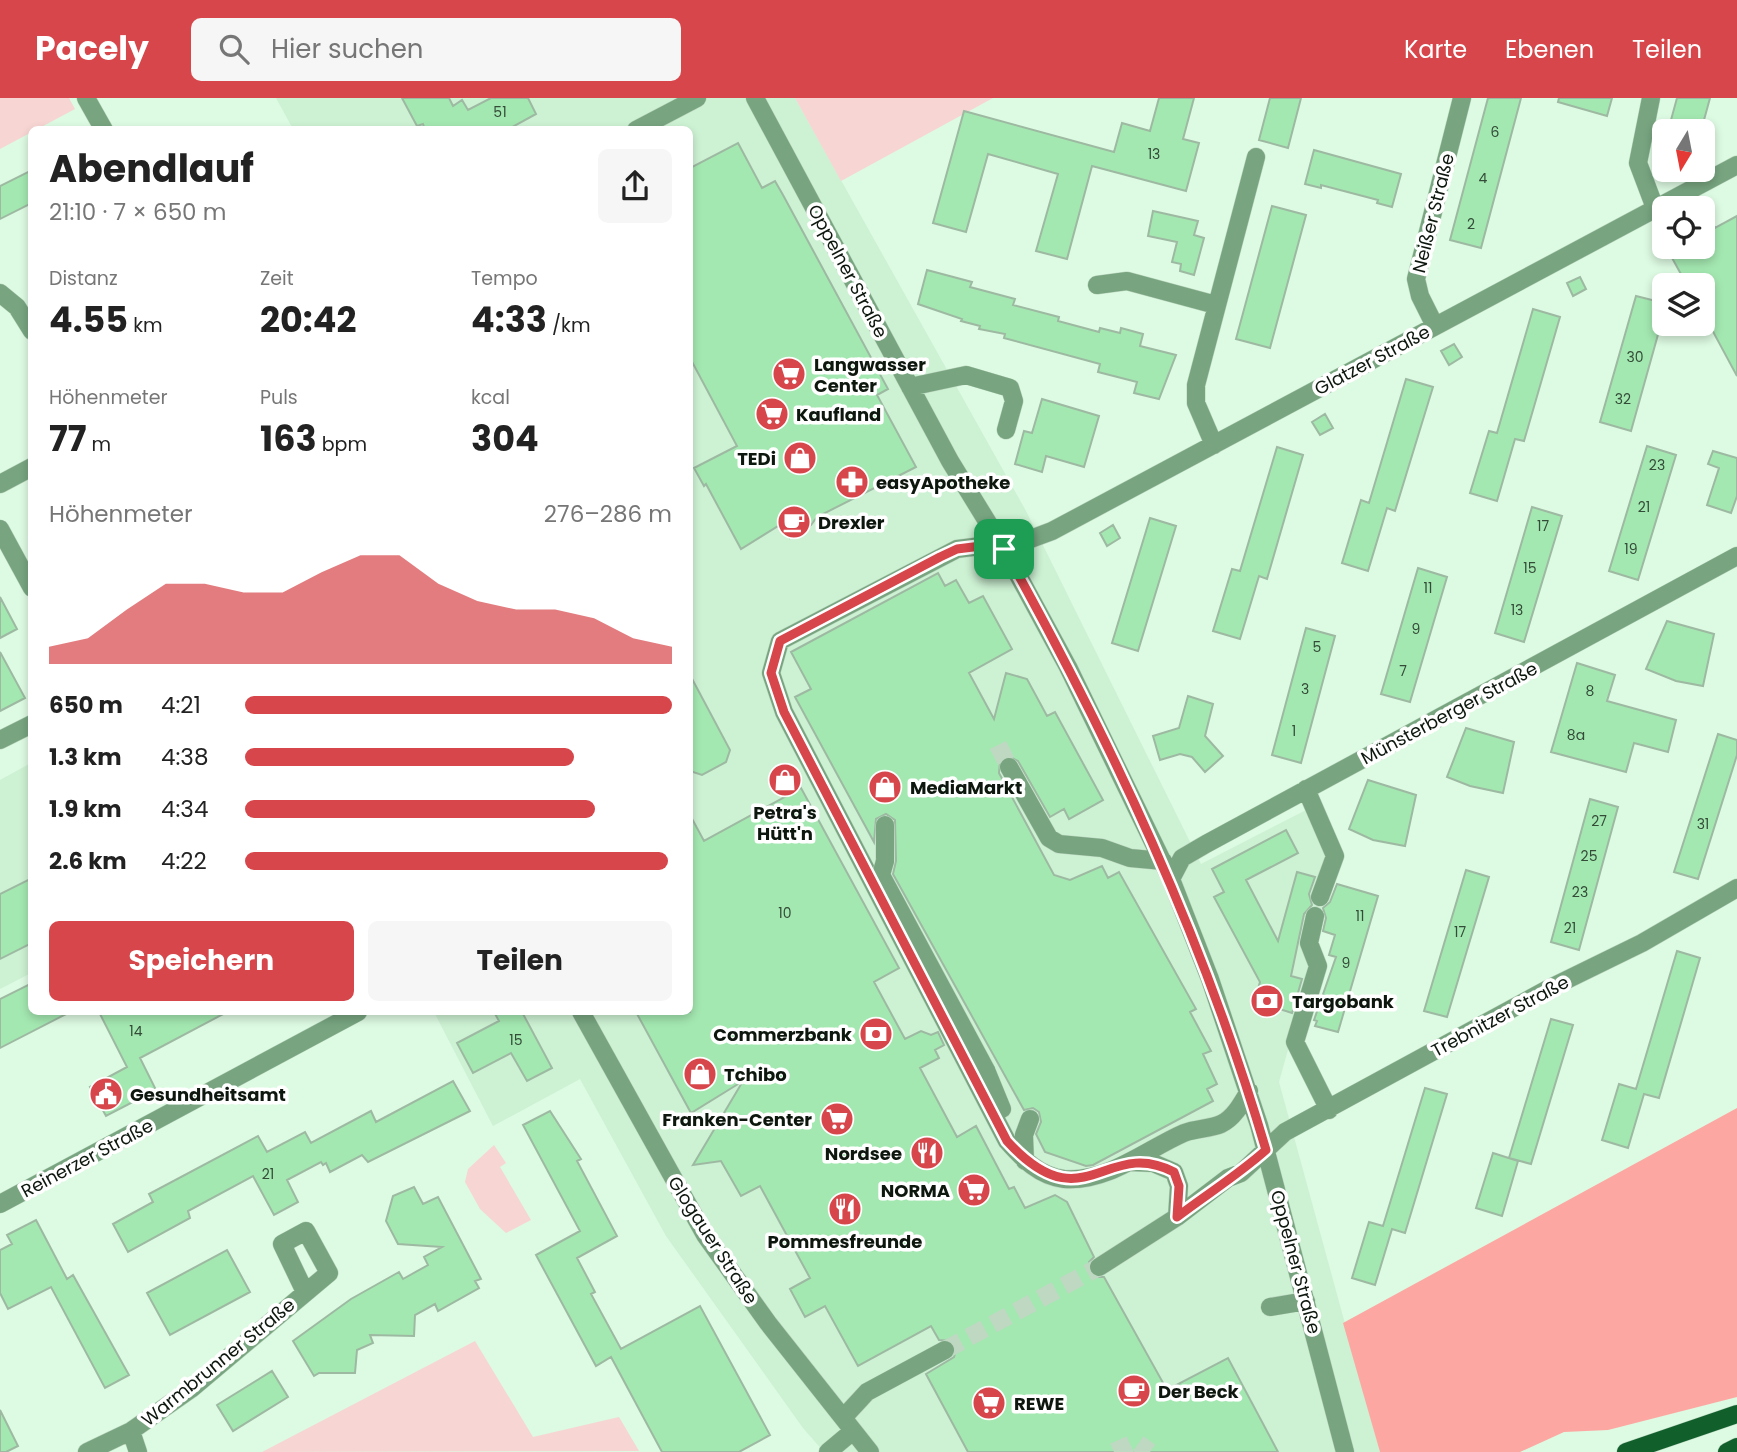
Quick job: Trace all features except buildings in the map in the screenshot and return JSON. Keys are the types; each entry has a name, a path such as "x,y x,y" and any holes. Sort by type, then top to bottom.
{"main road":[{"path":"1626,1452 1737,1414"}],"street":[{"path":"86,98 102,126"},
{"path":"644,126 697,98"},
{"name":"Oppelner Straße","path":"755,98 961,481 1004,549 1086,702 1171,879 1210,979 1266,1150 1345,1452"},
{"name":"Neißer Straße","path":"1435,326 1420,296 1416,279 1462,98"},
{"path":"1651,98 1638,163 1652,200"},
{"path":"1214,445 1196,403 1196,385 1256,157"},
{"name":"Glatzer Straße","path":"1678,196 1737,165"},
{"name":"Glatzer Straße","path":"1004,549 1052,531 1652,210"},
{"path":"1097,285 1127,281 1216,305"},
{"path":"0,293 17,307 28,325"},
{"path":"910,387 966,375 1010,388 1014,401 1006,430"},
{"path":"0,484 28,469"},
{"path":"0,529 28,581"},
{"path":"1004,549 981,546 957,549 780,641 771,673 784,712 1007,1141 1026,1161 1043,1173 1065,1179 1093,1177 1187,1132 1222,1124 1241,1105 1248,1091"},
{"name":"Münsterberger Straße","path":"1171,879 1182,858 1737,556"},
{"path":"0,740 28,726"},
{"path":"1009,767 1049,838 1059,844 1102,848 1130,858 1163,861"},
{"path":"1306,789 1335,856 1321,897"},
{"path":"886,825 889,868"},
{"path":"863,864 889,868"},
{"path":"889,868 881,875 986,1070 1006,1118 1007,1141"},
{"name":"Trebnitzer Straße","path":"1099,1268 1177,1217 1217,1185 1241,1172 1286,1132 1737,888"},
{"path":"1314,916 1310,943 1318,966 1296,1042 1329,1110"},
{"name":"Reinerzer Straße","path":"0,1204 352,1015"},
{"name":"Glogauer Straße","path":"583,1015 699,1225 761,1314 870,1452"},
{"path":"1026,1161 1024,1135 1030,1119"},
{"path":"1126,1162 1153,1163 1174,1172 1179,1186 1177,1217"},
{"name":"Warmbrunner Straße","path":"87,1452 131,1431 191,1388 305,1292"},
{"path":"1270,1307 1306,1301"},
{"path":"828,1452 867,1392 945,1350"},
{"name":"Warmbrunner Straße","path":"131,1431 138,1452"}],"shaded area":[{"path":"0,98 69,98 75,109 43,126 28,126 28,134 0,149"},
{"path":"276,98 795,98 1026,511 1201,864 1310,808 1340,863 1279,1082 1380,1452 824,1452 803,1428 666,1236 580,1079 493,1126 436,1015 693,1015 693,126 291,126"},
{"path":"795,98 993,98 841,181"},
{"path":"28,765 28,975 0,989 0,780"},
{"path":"1737,1108 1737,1397 1608,1430 1564,1432 1520,1452 1380,1452 1343,1323"},
{"path":"494,1145 506,1163 500,1167 531,1220 506,1233 480,1209 465,1182 468,1169"},
{"path":"475,1341 533,1437 619,1417 639,1451 262,1452"}],"tunnel":[{"path":"998,745 1009,767"},
{"path":"945,1350 1099,1267"},
{"path":"1114,1452 1136,1442 1150,1452"}],"place":[{"name":"Langwasser Center","path":"789,374"},
{"name":"Kaufland","path":"772,414"},
{"name":"TEDi","path":"800,458"},
{"name":"easyApotheke","path":"852,482"},
{"name":"Drexler","path":"794,522"},
{"name":"Petra's Hütt'n","path":"785,780"},
{"name":"MediaMarkt","path":"885,787"},
{"name":"Targobank","path":"1267,1001"},
{"name":"Commerzbank","path":"876,1034"},
{"name":"Tchibo","path":"700,1074"},
{"name":"Gesundheitsamt","path":"106,1094"},
{"name":"Franken-Center","path":"837,1119"},
{"name":"Nordsee","path":"927,1153"},
{"name":"NORMA","path":"974,1190"},
{"name":"Pommesfreunde","path":"845,1209"},
{"name":"Der Beck","path":"1134,1391"},
{"name":"REWE","path":"989,1403"}],"route":[{"path":"981,546 1004,549 1121,770 1171,879 1235,1050 1266,1150 1241,1172 1217,1185 1177,1217 1179,1186 1174,1172 1164,1167 1153,1163 1126,1162 1093,1177 1065,1179 1043,1173 1026,1161 1007,1141 784,712 771,673 780,641 957,549 981,546"}]}
